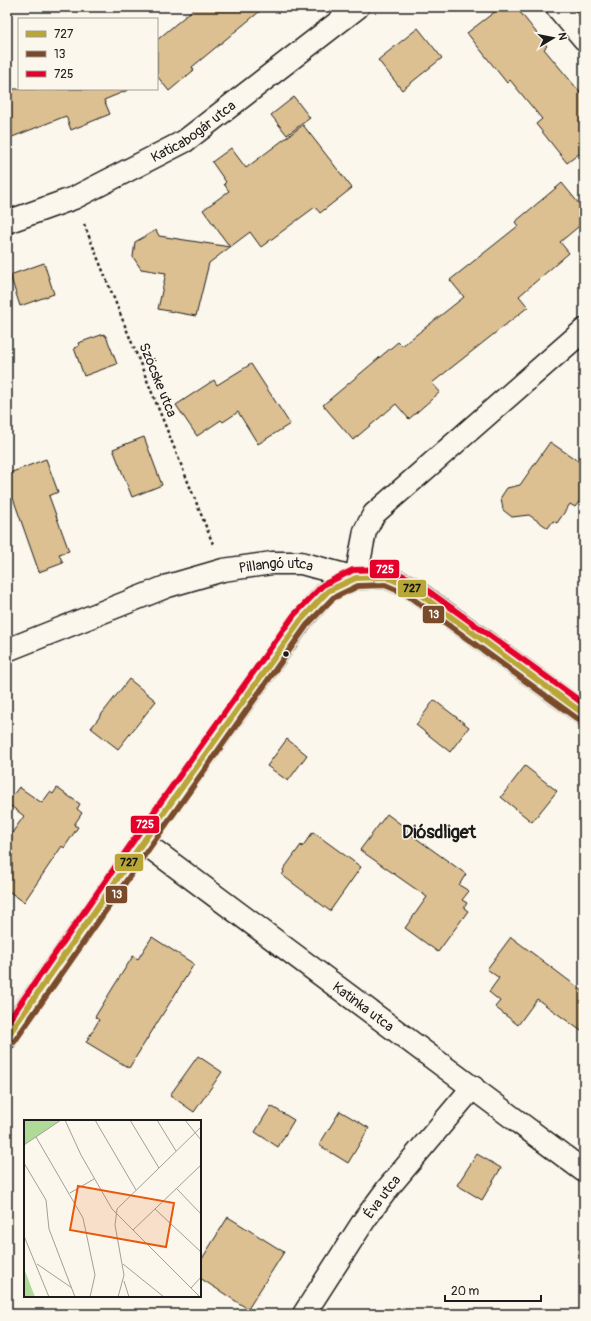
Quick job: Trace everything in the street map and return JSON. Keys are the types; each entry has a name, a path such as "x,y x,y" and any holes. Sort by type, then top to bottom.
{"street":[{"name":"Katicabogár utca","path":"7,222 74,198 185,141 358,7"},
{"path":"557,7 584,39"},
{"path":"356,578 365,531 374,514 584,330"},
{"name":"Pillangó utca","path":"7,650 168,586 223,570 272,563 301,563 356,578"},
{"path":"7,1037 143,842 301,620 328,591 356,578 386,577 410,587 584,714"},
{"name":"Katinka utca","path":"143,842 584,1171"},
{"name":"Éva utca","path":"304,1314 365,1219 388,1188 472,1087"}],"path":[{"name":"Szöcske utca","path":"74,198 223,570"}],"building":[{"path":"196,7 265,7 192,67 194,70 169,91 158,77 158,39"},
{"path":"501,7 516,7 547,46 544,49 584,97 584,150 567,163 536,124 542,119 510,80 507,83 467,33"},
{"path":"418,28 442,58 402,90 378,60"},
{"path":"7,89 128,90 104,100 110,114 71,130 66,116 7,139"},
{"path":"294,97 310,118 287,135 271,115"},
{"path":"303,125 352,188 320,213 315,207 261,247 250,232 230,247 203,210 229,191 224,184 226,182 212,162 231,148 246,168"},
{"path":"562,183 584,210 584,222 560,242 569,253 519,296 528,307 432,383 440,392 409,419 396,404 353,440 323,405 398,342 402,346 464,297 450,280 518,226 515,222"},
{"path":"156,230 159,236 230,247 209,263 196,316 158,309 166,273 141,269 133,257 135,242"},
{"path":"44,263 54,294 20,306 10,275"},
{"path":"104,334 117,364 84,376 74,348 79,346 78,343"},
{"path":"251,364 290,424 258,444 238,412 223,422 221,420 197,436 176,405 214,380 217,385"},
{"path":"144,437 162,485 132,497 113,449"},
{"path":"550,442 584,465 584,495 575,507 570,504 557,523 553,521 548,528 529,515 512,517 503,510 501,497 507,488 520,485"},
{"path":"46,459 58,492 49,496 69,551 59,554 63,563 39,572 13,498 7,501 7,474"},
{"path":"129,679 156,701 118,749 91,728"},
{"path":"434,700 469,727 450,752 416,725"},
{"path":"287,739 307,755 288,781 267,766"},
{"path":"525,766 557,791 532,822 501,797"},
{"path":"19,787 42,803 50,792 53,794 57,788 80,804 77,809 82,813 74,825 78,827 64,848 62,846 24,902 7,890 7,840 24,816 7,803"},
{"path":"387,814 407,829 406,831 466,874 459,885 469,891 462,900 467,903 464,908 468,911 438,952 405,928 427,897 360,850"},
{"path":"313,832 361,867 330,911 282,875 284,872 283,870 301,845 302,847"},
{"path":"152,937 194,964 129,1068 86,1042 99,1020 95,1017 114,986 133,956 138,959"},
{"path":"511,937 584,992 584,1033 537,999 518,1025 495,1007 500,1001 489,992 499,978 487,969"},
{"path":"198,1056 222,1072 194,1112 170,1095"},
{"path":"271,1106 294,1120 278,1147 255,1132"},
{"path":"340,1111 369,1128 348,1163 319,1145"},
{"path":"477,1154 501,1168 482,1200 457,1185"},
{"path":"228,1217 284,1252 248,1309 201,1279 201,1260"}],"transit line":[{"name":"725","path":"7,1023 136,837 294,615 323,585 353,570 387,569 413,580 584,704"},
{"name":"727","path":"7,1037 143,842 301,620 328,591 356,578 386,577 410,587 584,714"},
{"name":"13","path":"14,1042 307,625 333,598 358,586 385,585 406,594 579,720"}],"district":[{"name":"Diósdliget","path":"439,832"}]}
